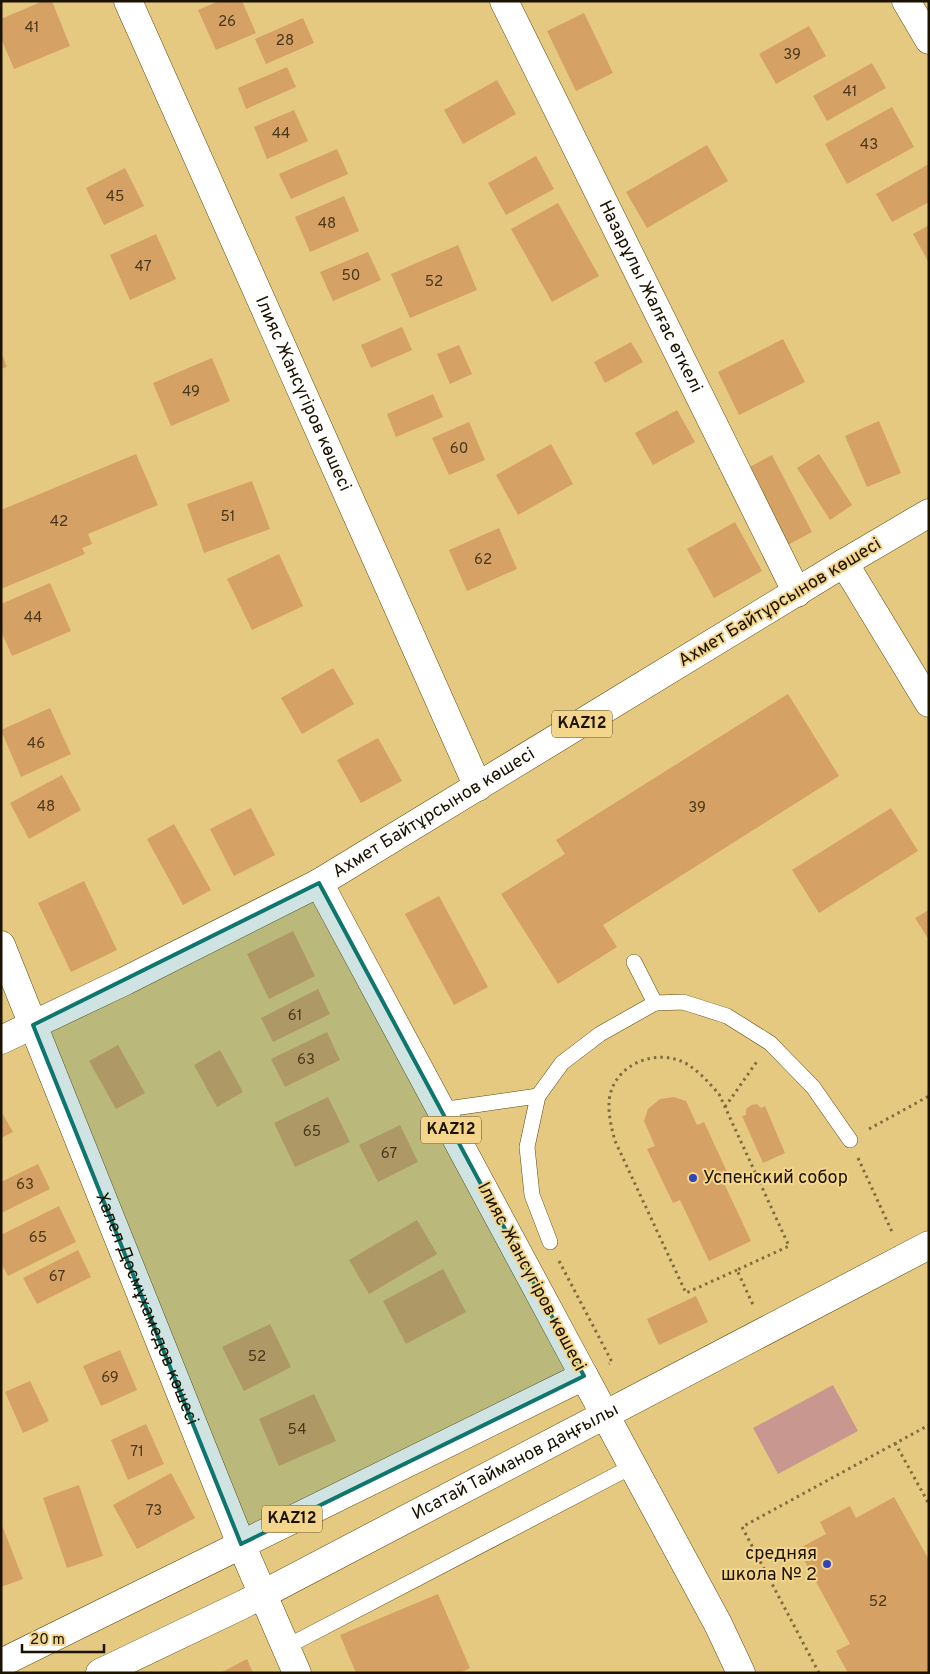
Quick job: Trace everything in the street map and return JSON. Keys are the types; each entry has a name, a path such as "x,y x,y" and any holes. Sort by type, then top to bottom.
{"street":[{"name":"Ілияс Жансүгіров көшесі","path":"128,1 478,787"},
{"name":"Назарұлы Жалғас өткелі","path":"504,1 797,593"},
{"path":"906,1 929,40"},
{"name":"Ахмет Байтұрсынов көшесі","path":"1,1040 319,883 929,513"},
{"path":"844,563 929,703"},
{"name":"Ілияс Жансүгіров көшесі","path":"319,883 606,1414 718,1624 742,1673"},
{"name":"Халел Досмұхамедов көшесі","path":"1,945 241,1544 297,1673"},
{"name":"Исатай Тайманов даңғылы","path":"100,1673 263,1594 606,1414 767,1332 929,1245"},
{"name":"KAZ12","path":"1,1663 584,1376"}],"lane":[{"path":"634,962 655,1003"},
{"path":"550,1242 532,1195 527,1147 538,1096 562,1063 600,1034 655,1003 683,1002 727,1016 770,1043 813,1088 850,1140"},
{"path":"440,1110 538,1096"},
{"path":"286,1647 633,1466"}],"path":[{"path":"724,1107 770,1043"},
{"path":"655,1056 679,1060 701,1074 719,1094 789,1246 737,1270 686,1293 615,1141 609,1116 610,1094 618,1079 635,1062 655,1056"},
{"path":"904,1260 850,1140 929,1096"},
{"path":"737,1270 767,1332"},
{"path":"819,1673 742,1527 929,1425"},
{"path":"896,1443 929,1504"}],"highlighted area":[{"path":"319,883 584,1376 241,1544 33,1025"}],"shaded area":[{"path":"833,1385 858,1431 778,1474 753,1428"}],"building":[{"path":"43,1 52,1 70,46 14,69 1,38 1,19"},
{"path":"219,1 242,1 256,33 216,50 198,10"},
{"path":"584,13 613,73 576,91 547,31"},
{"path":"303,18 314,43 266,64 255,39"},
{"path":"809,26 826,56 776,84 759,54"},
{"path":"872,63 886,88 827,121 813,96"},
{"path":"287,67 296,87 246,109 238,88"},
{"path":"497,80 516,114 463,144 444,110"},
{"path":"892,107 914,147 847,184 825,144"},
{"path":"294,110 308,141 267,159 254,127"},
{"path":"707,145 728,181 647,228 626,192"},
{"path":"337,149 348,174 291,199 279,174"},
{"path":"536,156 554,189 506,215 488,183"},
{"path":"929,164 929,202 892,222 876,194"},
{"path":"125,168 144,206 104,225 86,188"},
{"path":"344,196 359,231 310,252 295,217"},
{"path":"558,203 599,276 552,302 511,229"},
{"path":"929,225 929,263 913,234"},
{"path":"156,234 176,279 130,300 110,255"},
{"path":"458,245 477,290 410,318 391,274"},
{"path":"368,252 381,280 333,301 320,272"},
{"path":"402,327 412,350 371,368 361,345"},
{"path":"783,339 805,382 739,415 718,372"},
{"path":"631,342 643,362 605,383 594,362"},
{"path":"459,345 472,374 450,384 437,354"},
{"path":"1,352 7,367 1,369"},
{"path":"212,358 230,401 171,426 153,383"},
{"path":"433,394 443,417 396,437 387,414"},
{"path":"677,410 695,442 653,465 635,433"},
{"path":"879,421 901,473 867,487 845,436"},
{"path":"469,422 485,460 449,475 432,438"},
{"path":"551,444 573,484 518,515 496,475"},
{"path":"136,454 158,505 88,534 92,544 82,548 85,554 1,589 1,510"},
{"path":"819,454 852,505 830,520 797,468"},
{"path":"772,455 812,532 784,547 744,470"},
{"path":"252,481 270,529 204,553 187,504"},
{"path":"735,522 762,571 714,598 687,549"},
{"path":"499,528 517,569 467,591 449,550"},
{"path":"279,554 303,606 252,630 227,579"},
{"path":"50,583 71,631 12,656 1,631 1,604"},
{"path":"333,668 354,704 302,734 281,698"},
{"path":"788,694 839,776 603,925 617,947 558,984 501,894 565,854 556,840"},
{"path":"50,708 71,754 21,777 1,730"},
{"path":"378,738 402,781 361,803 337,760"},
{"path":"62,775 81,810 29,839 10,803"},
{"path":"251,808 275,855 234,876 210,829"},
{"path":"891,808 918,851 819,913 792,870"},
{"path":"174,824 211,890 183,905 147,839"},
{"path":"84,881 117,950 71,972 38,903"},
{"path":"439,896 488,987 454,1005 405,914"},
{"path":"929,910 929,940 915,918"},
{"path":"293,931 315,976 269,999 247,954"},
{"path":"318,989 330,1014 273,1042 261,1018"},
{"path":"327,1032 340,1060 285,1087 271,1059"},
{"path":"118,1045 145,1093 116,1109 89,1061"},
{"path":"220,1050 243,1092 217,1107 194,1065"},
{"path":"328,1097 350,1142 295,1167 274,1123"},
{"name":"Успенский собор","path":"674,1097 686,1101 697,1125 704,1122 729,1176 722,1179 751,1241 709,1261 680,1200 673,1203 647,1149 655,1146 644,1121 648,1109 660,1099"},
{"path":"757,1104 761,1108 765,1106 785,1153 763,1163 742,1116 746,1115 746,1109 751,1105"},
{"path":"1,1111 13,1132 1,1138"},
{"path":"400,1125 418,1162 378,1182 359,1145"},
{"path":"38,1164 50,1189 1,1213 1,1182"},
{"path":"59,1206 76,1242 8,1276 1,1263 1,1235"},
{"path":"417,1220 437,1254 369,1294 349,1260"},
{"path":"78,1250 91,1277 37,1304 23,1278"},
{"path":"443,1269 466,1312 406,1344 383,1301"},
{"path":"696,1296 708,1322 659,1345 647,1319"},
{"path":"270,1324 291,1367 244,1391 222,1347"},
{"path":"120,1350 137,1390 101,1406 83,1366"},
{"path":"30,1381 49,1421 23,1433 5,1392"},
{"path":"314,1394 336,1441 279,1466 259,1419"},
{"path":"146,1424 164,1464 128,1480 111,1440"},
{"path":"171,1473 195,1518 137,1549 113,1505"},
{"path":"79,1485 103,1556 67,1568 43,1498"},
{"path":"894,1497 929,1560 929,1673 848,1673 836,1651 850,1644 798,1549 826,1534 820,1522 850,1506 856,1518"},
{"path":"1,1523 23,1579 1,1587"},
{"path":"438,1594 470,1668 460,1673 356,1673 340,1635"},
{"path":"247,1659 253,1673 220,1673"}],"place":[{"name":"Успенский собор","path":"693,1178"},
{"name":"cредняя школа № 2","path":"827,1564"}]}
